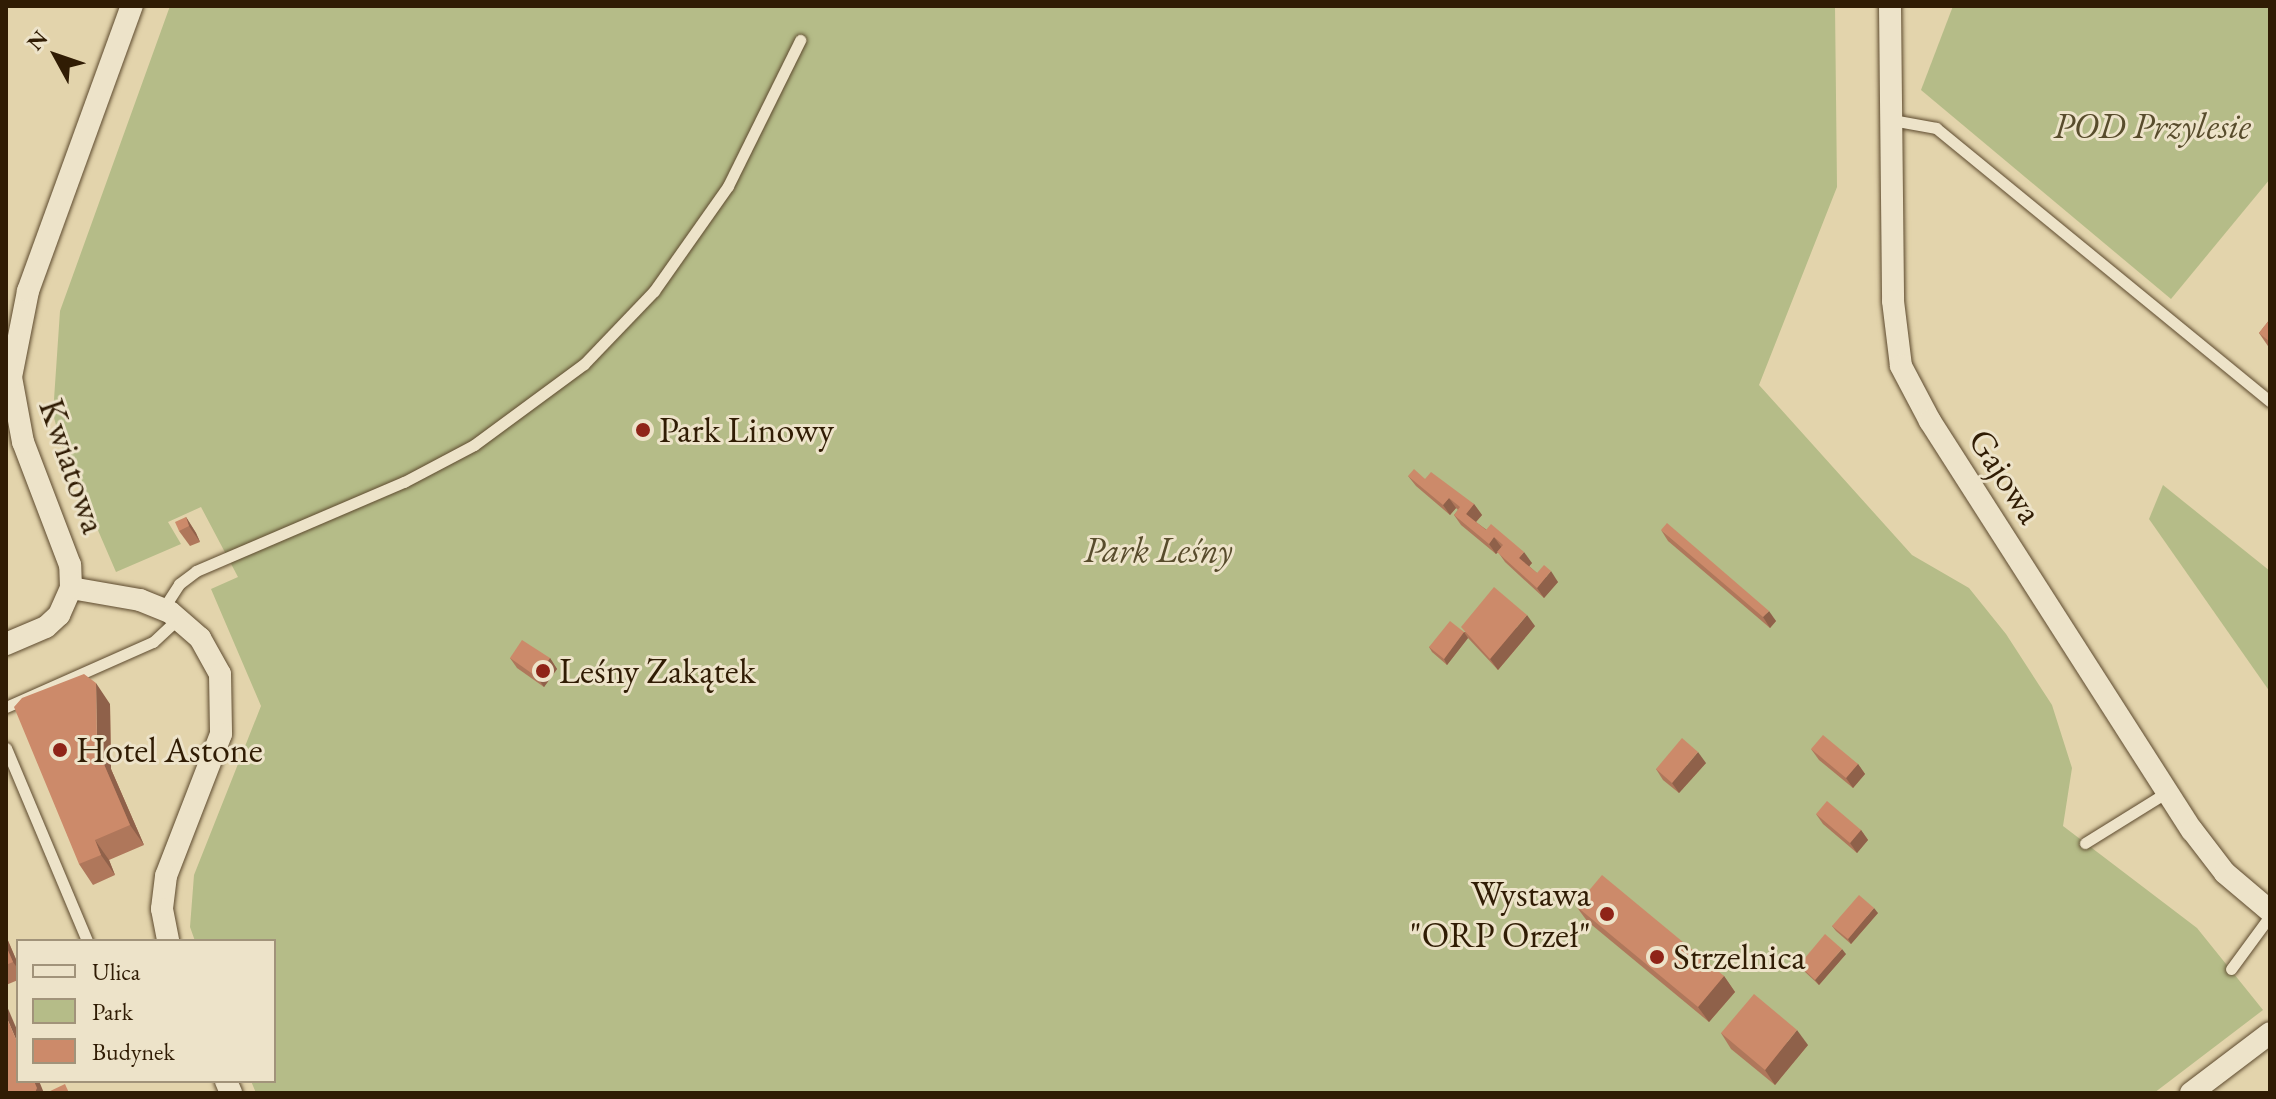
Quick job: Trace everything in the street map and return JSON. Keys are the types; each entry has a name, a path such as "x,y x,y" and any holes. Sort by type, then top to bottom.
{"street":[{"name":"Kwiatowa","path":"6,644 59,615 71,588 70,565 23,442 11,377 28,291 132,6"},
{"name":"Gajowa","path":"1890,6 1893,301 1901,366 1930,421 2213,859 2270,913"},
{"path":"71,588 171,613 212,656 224,706 218,745 166,876 162,909 168,939"},
{"path":"2191,1093 2270,1033"}],"lane":[{"path":"6,707 153,642 171,613 179,584 196,571 404,482 474,445 584,364 654,291 697,233 728,186 800,40"},
{"path":"1892,120 1936,128 2270,401"},
{"path":"6,748 86,939"},
{"path":"2085,843 2169,791"},
{"path":"2231,969 2270,913"}],"green space":[{"name":"Park Leśny","path":"170,6 1835,6 1837,187 1759,385 1912,555 1969,588 2006,634 2052,705 2072,768 2063,826 2197,928 2263,1010 2154,1093 256,1093 252,1083 276,1083 276,939 194,939 190,927 194,875 261,706 211,589 238,577 201,507 168,522 181,544 116,572 62,447 53,414 60,311"},
{"name":"POD Przylesie","path":"1953,6 2270,6 2270,179 2171,299 1921,90"},
{"path":"2163,485 2270,571 2270,692 2149,519"}],"building":[{"path":"2270,319 2270,342 2259,333"},
{"path":"1414,469 1425,479 1431,472 1474,504 1466,514 1486,530 1491,524 1524,552 1519,558 1537,573 1544,565 1551,571 1537,588 1497,552 1503,545 1494,537 1489,544 1454,515 1460,507 1449,498 1443,505 1408,476"},
{"path":"186,517 189,526 179,531 175,522"},
{"path":"1667,523 1769,611 1763,617 1661,530"},
{"path":"1494,587 1527,615 1490,659 1461,627"},
{"path":"1450,621 1464,632 1444,659 1429,647"},
{"path":"522,640 550,658 537,677 510,658"},
{"path":"84,674 96,683 97,748 130,825 95,840 101,855 79,864 14,707 22,698"},
{"path":"1823,735 1858,764 1846,778 1811,749"},
{"path":"1682,738 1698,752 1672,783 1656,769"},
{"path":"1827,801 1861,830 1850,843 1816,814"},
{"path":"1602,875 1724,976 1698,1007 1576,906"},
{"path":"1859,895 1874,908 1848,939 1832,926"},
{"path":"1825,934 1842,949 1815,980 1799,965"},
{"path":"6,946 13,962 6,965"},
{"path":"1754,994 1797,1030 1765,1070 1721,1033"},
{"path":"6,1016 16,1039 16,1083 35,1083 37,1088 35,1093 6,1093"},
{"path":"65,1084 69,1093 46,1093"}],"place":[{"name":"Park Linowy","path":"643,430"},
{"name":"Leśny Zakątek","path":"543,671"},
{"name":"Hotel Astone","path":"60,750"},
{"name":"Wystawa \"ORP Orzeł\"","path":"1607,914"},
{"name":"Strzelnica","path":"1657,957"}]}
